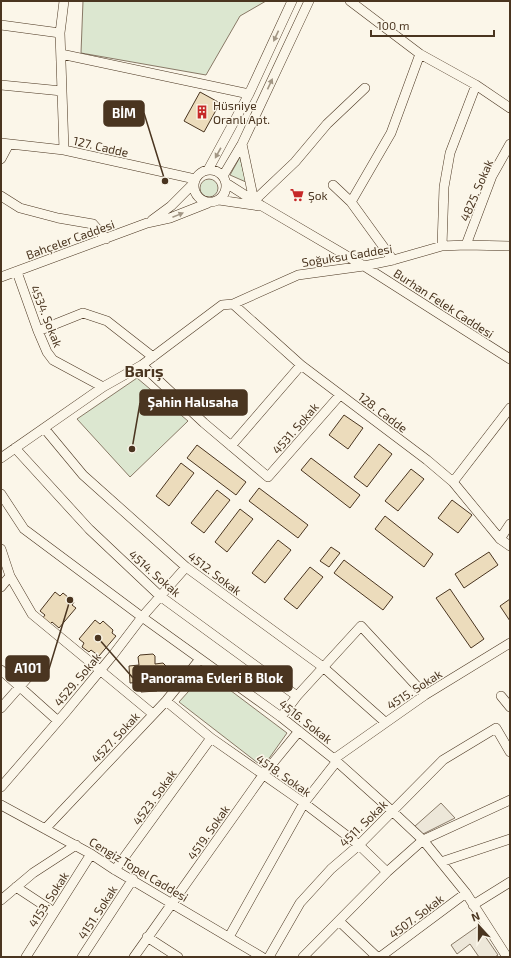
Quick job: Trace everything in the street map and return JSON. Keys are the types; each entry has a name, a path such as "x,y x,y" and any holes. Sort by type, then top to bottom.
{"street":[{"path":"64,1 60,33 64,150"},
{"path":"208,170 249,94 292,1"},
{"path":"219,200 225,192 225,180 309,1"},
{"path":"350,1 420,54 476,85 510,108"},
{"path":"1,25 60,33"},
{"path":"61,54 249,94"},
{"path":"351,202 391,133 420,54"},
{"path":"1,84 62,91"},
{"path":"442,246 444,187 450,154 476,85"},
{"path":"254,201 295,162 327,124 365,88"},
{"path":"1,159 5,144"},
{"name":"127. Cadde","path":"5,144 64,150 194,182"},
{"path":"242,144 254,201"},
{"name":"4825. Sokak","path":"466,245 492,176 510,144"},
{"path":"147,223 171,206 203,171 214,170 225,180"},
{"name":"Burhan Felek Caddesi","path":"225,180 254,201 364,266 510,359"},
{"path":"194,182 195,194 203,202 208,203"},
{"path":"333,185 351,202 393,260"},
{"path":"1,196 20,208 58,218 93,224 106,239"},
{"path":"147,223 170,218 219,200 262,206"},
{"name":"Bahçeler Caddesi","path":"1,277 147,223"},
{"name":"Soğuksu Caddesi","path":"1,458 103,387 142,366 222,305 233,304 298,275 364,266 393,260 442,246 510,246"},
{"name":"4534. Sokak","path":"17,272 47,352 53,360 103,387"},
{"name":"128. Cadde","path":"233,304 301,364 427,460 453,482 500,539 510,546"},
{"path":"38,331 83,313 107,321 153,357"},
{"path":"142,366 231,446 301,364"},
{"name":"4531. Sokak","path":"231,446 268,477 340,395"},
{"path":"453,482 510,408"},
{"name":"4512. Sokak","path":"44,428 83,475 186,568 324,667 385,722"},
{"name":"4514. Sokak","path":"15,448 89,529 160,596 297,696"},
{"name":"4516. Sokak","path":"1,494 24,529 142,617 281,717 336,760 392,810 423,840 441,862 466,894 507,956"},
{"path":"500,539 510,524"},
{"path":"1,549 10,576 32,614 153,714"},
{"name":"4529. Sokak","path":"1,787 58,721 142,617 186,568"},
{"path":"2,585 10,576"},
{"path":"281,717 297,696 361,626 425,695"},
{"name":"4515. Sokak","path":"229,937 304,803 336,760 385,722 425,695 510,643"},
{"name":"4527. Sokak","path":"45,829 166,701 200,659"},
{"path":"1,708 38,666"},
{"path":"1,670 58,721"},
{"path":"501,696 510,707"},
{"name":"4518. Sokak","path":"166,701 212,738 304,803 358,845 387,872"},
{"name":"4511. Sokak","path":"269,957 300,903 331,869 358,845 444,760 496,728 510,752"},
{"name":"4519. Sokak","path":"134,957 263,775 299,731"},
{"name":"4523. Sokak","path":"116,870 212,738"},
{"path":"303,957 387,872 423,840 510,800"},
{"name":"Cengiz Topel Caddesi","path":"1,804 76,845 262,957"},
{"path":"441,862 510,838"},
{"path":"1,900 33,873 76,845"},
{"name":"4153. Sokak","path":"26,957 91,854"},
{"name":"4151. Sokak","path":"82,957 132,879"},
{"path":"473,905 510,882"},
{"path":"16,887 54,912"},
{"name":"4507. Sokak","path":"378,957 466,894"},
{"path":"338,921 378,957"},
{"path":"147,937 178,957"}],"green space":[{"path":"83,1 266,1 240,16 206,75 81,53"},
{"path":"240,157 246,182 230,175"},
{"path":"209,179 215,182 218,188 215,194 209,197 203,194 200,188 203,182"},
{"path":"137,378 188,421 130,477 77,419"},
{"path":"206,672 287,733 263,767 179,702"}],"shaded area":[{"path":"441,803 455,818 421,835 414,827"},
{"path":"478,926 498,955 495,957 479,957 470,944 457,954 451,945"}],"building":[{"name":"Hüsniye Oranlı Apt.","path":"200,92 220,103 204,132 184,121"},
{"path":"344,415 363,428 348,449 329,435"},
{"path":"379,444 392,454 367,487 354,477"},
{"path":"197,445 246,482 236,495 187,458"},
{"path":"311,458 360,495 350,508 301,470"},
{"path":"181,463 194,473 169,506 156,496"},
{"path":"411,469 424,479 398,511 385,501"},
{"path":"259,488 308,525 298,538 249,501"},
{"path":"217,490 230,500 204,533 191,523"},
{"path":"452,500 472,515 458,533 438,518"},
{"path":"240,509 253,519 227,552 215,542"},
{"path":"385,516 433,554 424,567 375,529"},
{"path":"278,540 291,550 265,583 252,573"},
{"path":"331,547 340,553 329,567 320,561"},
{"path":"489,552 498,565 464,588 455,574"},
{"path":"344,560 393,597 383,610 334,573"},
{"path":"310,567 323,577 297,609 284,599"},
{"path":"450,589 484,639 471,648 436,598"},
{"path":"55,592 60,596 63,593 74,602 72,605 76,608 59,628 52,622 50,624 42,619 45,615 40,611"},
{"path":"510,599 510,621 500,606"},
{"path":"95,620 100,624 103,621 113,630 112,633 116,636 99,656 91,650 89,652 82,647 84,643 79,639"},
{"path":"153,654 155,656 155,664 163,663 166,666 167,679 156,681 157,691 141,692 140,682 130,683 129,666 139,665 138,657 140,655"}],"place":[{"name":"Hüsniye Oranlı Apt.","path":"202,112"},
{"name":"BİM","path":"165,181"},
{"name":"Şok","path":"297,195"},
{"name":"Şahin Halısaha","path":"132,449"},
{"name":"A101","path":"70,600"},
{"name":"Panorama Evleri B Blok","path":"98,638"}],"district":[{"name":"Barış","path":"144,370"}]}
